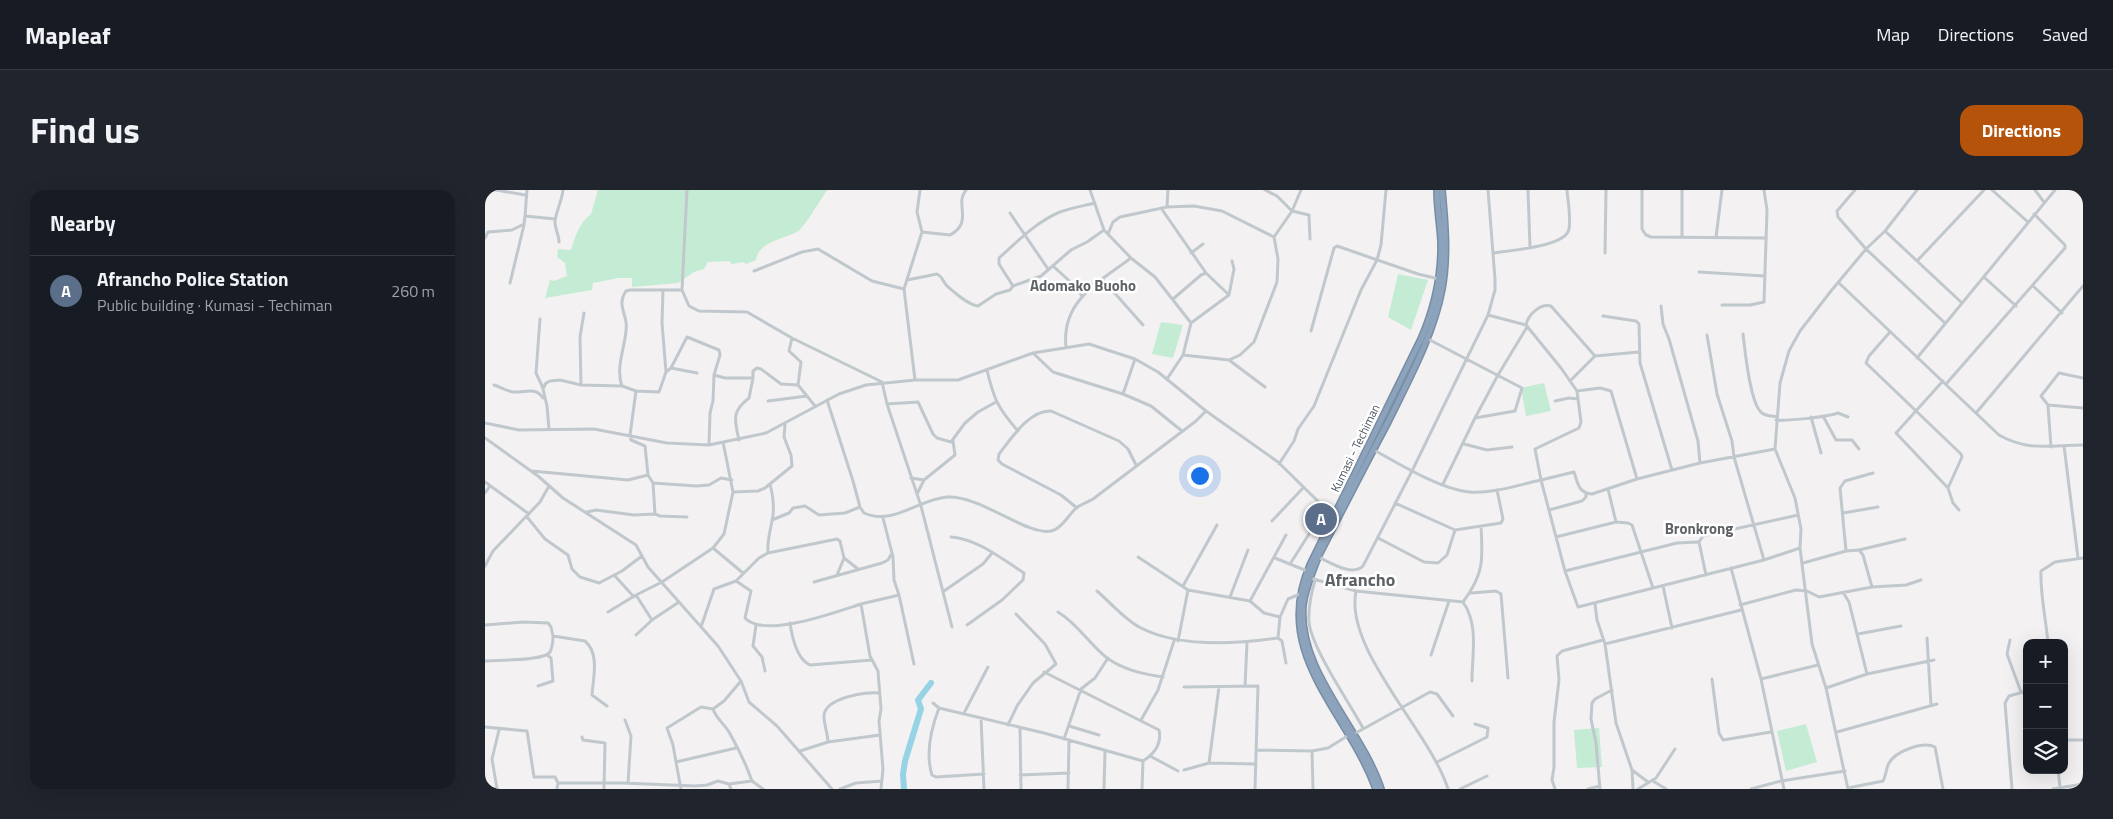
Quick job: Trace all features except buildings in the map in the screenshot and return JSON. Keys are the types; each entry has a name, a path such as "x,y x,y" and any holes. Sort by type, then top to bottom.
{"highway":[{"name":"Kumasi - Techiman","path":"1376,789 1368,768 1351,735 1304,654 1298,623 1300,594 1307,571 1333,516 1428,324 1439,279 1441,241 1437,190"},
{"path":"1381,789 1377,778 1351,735 1313,662 1307,645 1303,617 1305,595 1318,557 1401,396 1427,338 1439,302 1445,272 1446,246 1442,190"},
{"path":"1394,393 1401,396"}],"street":[{"path":"496,190 525,195"},
{"path":"510,283 524,224 525,195 527,190"},
{"path":"559,242 555,219 562,201 563,190"},
{"path":"687,190 682,290 689,306 699,311 747,312 792,338 882,382"},
{"path":"915,380 904,289 921,232 917,212 920,190"},
{"path":"921,232 953,234 963,220 962,198 966,190"},
{"path":"1090,190 1104,230 1131,258 1155,277 1191,323"},
{"path":"1167,206 1168,190"},
{"path":"1265,190 1277,196 1292,210 1309,215 1310,239"},
{"path":"1183,355 1229,360 1240,355 1254,342 1276,290 1278,258 1274,237 1292,210 1301,190"},
{"path":"1279,464 1295,441 1298,430 1314,406 1361,290 1377,260 1381,245 1387,190"},
{"path":"1318,557 1350,570 1359,569 1363,566 1412,471 1488,315 1495,290 1494,254 1488,190"},
{"path":"1528,190 1530,247"},
{"path":"1494,254 1550,245 1568,233 1567,190"},
{"path":"1605,253 1606,190"},
{"path":"1642,190 1642,229 1646,235 1651,237 1766,238"},
{"path":"1682,190 1682,237"},
{"path":"1716,237 1722,190"},
{"path":"1722,305 1762,303 1764,299 1767,210 1764,190"},
{"path":"1855,190 1837,211 1837,214 1866,249 1945,324"},
{"path":"1911,190 1914,193"},
{"path":"1917,190 1885,231 1866,249 1831,291 1793,341 1784,365 1775,449 1791,484 1798,515 1801,529 1800,548 1812,644 1826,688 1848,788 1883,782 1889,763 1895,757 1907,749 1927,745 1935,747 1943,789"},
{"path":"1917,261 1984,190"},
{"path":"1992,190 2028,222"},
{"path":"2035,190 2044,202"},
{"path":"1917,358 1961,303 1985,278 2055,190"},
{"path":"1013,286 998,260 1025,234 1062,211 1095,203"},
{"path":"1108,234 1116,219 1167,206 1193,206 1222,211 1274,237"},
{"path":"1161,208 1206,273 1229,295"},
{"path":"1010,213 1049,270"},
{"path":"1959,510 1953,503 1948,488 1897,435 1897,431 1915,410 1945,383 2016,306 2065,246 2035,214"},
{"path":"525,216 555,219"},
{"path":"485,238 488,232 512,230 524,224"},
{"path":"907,280 937,274 941,276 945,285 972,305 978,306 996,294 1033,280 1049,270 1071,250 1104,230"},
{"path":"1885,231 1961,303"},
{"path":"1191,253 1203,244"},
{"path":"1311,331 1334,248 1338,246 1439,279"},
{"path":"754,271 802,252 817,249 872,281 904,289"},
{"path":"1066,347 1065,329 1075,304 1096,284 1131,258"},
{"path":"1167,379 1183,355 1191,323 1229,295 1234,269 1232,261"},
{"path":"1053,266 1082,296"},
{"path":"1699,272 1764,276"},
{"path":"1173,299 1201,275 1206,273"},
{"path":"1985,278 2016,306"},
{"path":"1103,280 1143,325"},
{"path":"1071,283 1096,284"},
{"path":"1839,283 1999,436 2025,446 2051,447 2083,444"},
{"path":"2033,286 2062,314"},
{"path":"1977,413 2062,314 2083,286"},
{"path":"543,389 546,383 555,381 581,386 622,386 647,393 659,392 666,372 662,323 663,290"},
{"path":"622,386 620,381 621,358 626,325 621,308 625,291 682,290"},
{"path":"1443,484 1498,375 1527,326 1528,320 1540,306 1551,306 1595,356"},
{"path":"1661,306 1663,324 1698,441 1700,463"},
{"path":"581,386 581,337 584,313"},
{"path":"1488,315 1527,326 1577,391 1581,422 1579,428 1535,449 1541,480 1576,607 1581,608 1764,560 1800,548"},
{"path":"1603,316 1638,322 1640,364 1672,470"},
{"path":"540,319 536,373 543,389 548,411 549,429"},
{"path":"1890,332 1869,356 1866,363 1961,454 1962,457 1948,488"},
{"path":"1743,334 1754,398 1757,408 1762,413 1789,421 1838,413 1848,417"},
{"path":"1707,335 1717,394 1732,441 1764,560"},
{"path":"666,372 671,368 687,337 719,350 720,355 714,376 713,401 710,413 709,445"},
{"path":"792,338 789,351 801,362 798,385 815,406"},
{"path":"1427,338 1522,388 1517,408 1511,412 1475,418"},
{"path":"485,423 510,429 594,429 667,443 709,445 739,440 774,430 815,406 852,389 882,382 958,380 1033,353 1089,344 1135,359 1167,379 1279,464 1333,516"},
{"path":"1570,381 1595,356 1639,352"},
{"path":"1033,353 1053,372 1123,394 1151,406 1182,431"},
{"path":"1123,394 1135,359"},
{"path":"1229,360 1265,387"},
{"path":"671,368 697,373"},
{"path":"739,440 735,421 737,411 740,404 749,398 753,371 757,368 761,369 781,384 798,385"},
{"path":"987,370 1000,410 1018,431"},
{"path":"2051,447 2048,405 2041,396 2056,376 2064,373 2083,378"},
{"path":"714,376 753,378"},
{"path":"882,382 887,404 921,506 952,627"},
{"path":"494,385 514,392 539,392 545,400"},
{"path":"1577,391 1600,388 1611,391 1637,479"},
{"path":"636,391 630,435 631,440 645,446 648,475 653,483 655,514"},
{"path":"768,401 807,396"},
{"path":"1555,401 1578,398"},
{"path":"827,400 860,507 864,513"},
{"path":"887,404 918,402 933,434 945,441 953,441"},
{"path":"917,494 924,480 953,457 955,451 953,441 965,423 978,412 997,402"},
{"path":"2048,405 2083,408"},
{"path":"854,510 883,518 943,498 956,497 976,503 1043,532 1055,530 1077,508 1093,499 1182,431 1206,410"},
{"path":"1077,508 1061,495 1002,464 998,460 999,454 1018,431 1039,413 1051,411 1119,441 1128,448 1136,465"},
{"path":"1823,416 1836,440 1853,440 1859,449"},
{"path":"1811,417 1821,454"},
{"path":"733,492 758,491 770,484 793,464 784,437 785,424"},
{"path":"774,430 784,437"},
{"path":"485,438 531,471 563,498 636,545 662,582 718,646 741,681 751,705 763,712 800,751 832,789"},
{"path":"608,612 662,582 713,548 723,534 733,492 723,442"},
{"path":"1464,444 1487,450 1512,447"},
{"path":"2064,446 2078,558"},
{"path":"1374,450 1412,471 1468,492 1497,490 1574,472 1580,490 1586,494 1591,494 1637,479 1700,463 1775,449"},
{"path":"531,471 628,480 648,475"},
{"path":"1846,551 1840,488 1842,484 1873,473"},
{"path":"653,483 696,486 709,485 721,478 732,480"},
{"path":"911,478 924,480"},
{"path":"485,482 528,516 545,539 568,555 571,567 581,577 600,584 615,576 642,556"},
{"path":"767,553 768,534 773,520 770,484"},
{"path":"485,492 491,486"},
{"path":"485,566 493,551 528,516 540,502 549,486"},
{"path":"1273,520 1303,488"},
{"path":"1608,489 1616,522"},
{"path":"1395,503 1455,530 1500,523 1502,521 1497,490"},
{"path":"1549,510 1582,501 1586,494"},
{"path":"773,520 789,513 793,508 805,506 819,515 854,510 860,507"},
{"path":"1843,513 1878,507"},
{"path":"1290,564 1325,509"},
{"path":"586,512 596,510 634,515 655,514 660,516 687,517"},
{"path":"1706,575 1699,542 1703,536 1798,515"},
{"path":"883,518 892,553 894,580 915,664"},
{"path":"1556,537 1616,522 1628,523 1632,526 1653,588"},
{"path":"1183,586 1217,525"},
{"path":"1463,602 1471,593 1479,576 1483,555 1481,526"},
{"path":"1378,538 1424,562 1438,563 1447,555 1455,530"},
{"path":"1250,601 1287,534"},
{"path":"951,536 964,538 1024,573 1024,577 1002,600 967,626"},
{"path":"701,626 713,590 723,584 736,580 767,553 837,539 840,540 844,558 837,575"},
{"path":"1803,563 1846,551 1859,550 1905,539"},
{"path":"1565,571 1677,543 1699,542"},
{"path":"713,548 743,574"},
{"path":"1231,597 1248,550"},
{"path":"1859,550 1863,555 1872,587"},
{"path":"814,582 885,562 892,553"},
{"path":"944,591 983,564 992,553"},
{"path":"1138,557 1188,590 1250,601 1264,613 1281,617"},
{"path":"844,558 858,569"},
{"path":"1275,558 1307,571"},
{"path":"2048,639 2041,570 2055,562 2083,558"},
{"path":"1731,568 1761,679 1784,789"},
{"path":"615,576 635,596 652,620"},
{"path":"1363,728 1322,656 1311,632 1309,609 1312,579 1356,590 1463,602"},
{"path":"736,580 751,591 745,618 756,625 774,627 810,620 861,604 899,595"},
{"path":"1555,789 1552,780 1554,767 1554,722 1559,680 1557,656 1562,651 1672,628 1789,591 1805,591 1816,596 1872,587 1906,585 1921,580"},
{"path":"1663,586 1672,628"},
{"path":"1141,720 1158,690 1176,641 1188,590"},
{"path":"1356,590 1354,609 1356,620 1385,681 1437,762 1448,789"},
{"path":"1097,591 1137,626 1176,641 1247,643 1278,638"},
{"path":"1471,593 1496,592 1501,594 1508,678"},
{"path":"1843,593 1849,602 1867,674"},
{"path":"1278,638 1281,617 1288,599 1300,594"},
{"path":"1431,654 1449,601"},
{"path":"636,635 652,620 679,602"},
{"path":"1463,602 1468,609 1474,630 1472,681"},
{"path":"861,604 872,660 877,671 883,760 881,789"},
{"path":"1595,604 1597,620 1604,642 1619,735 1632,770 1633,789"},
{"path":"1058,612 1071,620 1108,658 1133,671 1163,676"},
{"path":"1008,725 1017,706 1033,683 1044,672 1055,667 1055,660 1045,644 1016,614"},
{"path":"485,625 523,622 548,623 551,626 553,636 551,651 553,681 537,686"},
{"path":"790,624 797,648 805,663 810,665 872,660"},
{"path":"756,625 753,646 762,657 765,671"},
{"path":"1858,634 1901,626"},
{"path":"553,636 587,642 593,653 595,676 592,695 607,706"},
{"path":"1278,638 1282,642 1286,663"},
{"path":"1927,638 1931,705"},
{"path":"2010,640 2007,654 2021,692 2009,696 2005,703 2012,789"},
{"path":"1245,686 1247,643"},
{"path":"485,660 529,658 547,655 551,651"},
{"path":"547,655 551,658"},
{"path":"1064,739 1081,689 1095,678 1108,658"},
{"path":"1826,688 1867,674 1934,660"},
{"path":"1761,679 1819,666"},
{"path":"964,713 988,667"},
{"path":"933,704 939,708 1069,740 1105,752 1143,761 1156,749 1160,732 1141,720 1044,672"},
{"path":"1712,679 1719,733 1723,740 1771,732"},
{"path":"681,789 673,745 667,728 701,707 713,709 724,701 741,681"},
{"path":"1184,687 1258,687 1255,789"},
{"path":"1209,763 1219,687"},
{"path":"1588,789 1600,787 1591,719 1592,703 1595,699 1612,690"},
{"path":"829,742 828,729 824,717 827,709 834,703 861,692 879,694"},
{"path":"1256,750 1311,751 1328,748 1426,693 1435,692 1453,716"},
{"path":"1837,732 1937,704"},
{"path":"939,708 934,722 928,758 932,775 936,777 984,774"},
{"path":"713,709 715,716 727,730 741,752 742,760 752,781 763,789"},
{"path":"981,718 985,789"},
{"path":"625,720 631,736 628,783"},
{"path":"1437,762 1487,737 1488,728 1475,724"},
{"path":"1069,726 1099,735"},
{"path":"485,727 499,730 527,731 534,777 555,777 557,789"},
{"path":"1020,728 1021,789"},
{"path":"497,789 492,759 499,730"},
{"path":"800,751 829,742 880,735"},
{"path":"582,737 583,740 605,743 604,789"},
{"path":"1068,789 1069,740"},
{"path":"2068,740 2083,740"},
{"path":"676,762 737,748"},
{"path":"1653,781 1675,749"},
{"path":"1311,751 1313,789"},
{"path":"1104,789 1105,752"},
{"path":"1150,756 1178,771"},
{"path":"1142,789 1143,761"},
{"path":"1184,770 1209,763 1255,764"},
{"path":"1632,770 1648,782"},
{"path":"1751,789 1781,781 1845,771"},
{"path":"1020,775 1069,773"},
{"path":"2059,774 2061,787"},
{"path":"1460,789 1487,776"},
{"path":"557,783 707,785 718,781 729,784 752,781"},
{"path":"840,789 856,783 882,781"},
{"path":"1637,789 1653,781 1666,789"},
{"path":"729,784 731,789"},
{"path":"2053,789 2083,784"}],"green space":[{"path":"598,190 827,190 797,232 766,245 761,249 756,260 746,264 744,262 732,264 729,261 708,262 704,269 694,272 678,283 632,287 632,278 618,278 593,283 592,290 545,298 550,280 554,281 567,276 565,263 557,257 558,249 571,250 580,226 591,214"},
{"path":"1398,274 1428,280 1411,330 1388,317"},
{"path":"1161,322 1183,325 1173,358 1152,354"},
{"path":"1544,383 1551,411 1526,416 1521,388"},
{"path":"1806,724 1817,762 1786,771 1777,731"},
{"path":"1599,728 1602,767 1577,768 1574,730"}],"waterway":[{"path":"904,789 903,774 905,761 921,709 918,700 931,683"}],"place":[{"name":"Afrancho Police Station","path":"1321,519"}],"district":[{"name":"Adomako Buoho","path":"1083,285"},
{"name":"Bronkrong","path":"1699,528"},
{"name":"Afrancho","path":"1360,579"}]}
